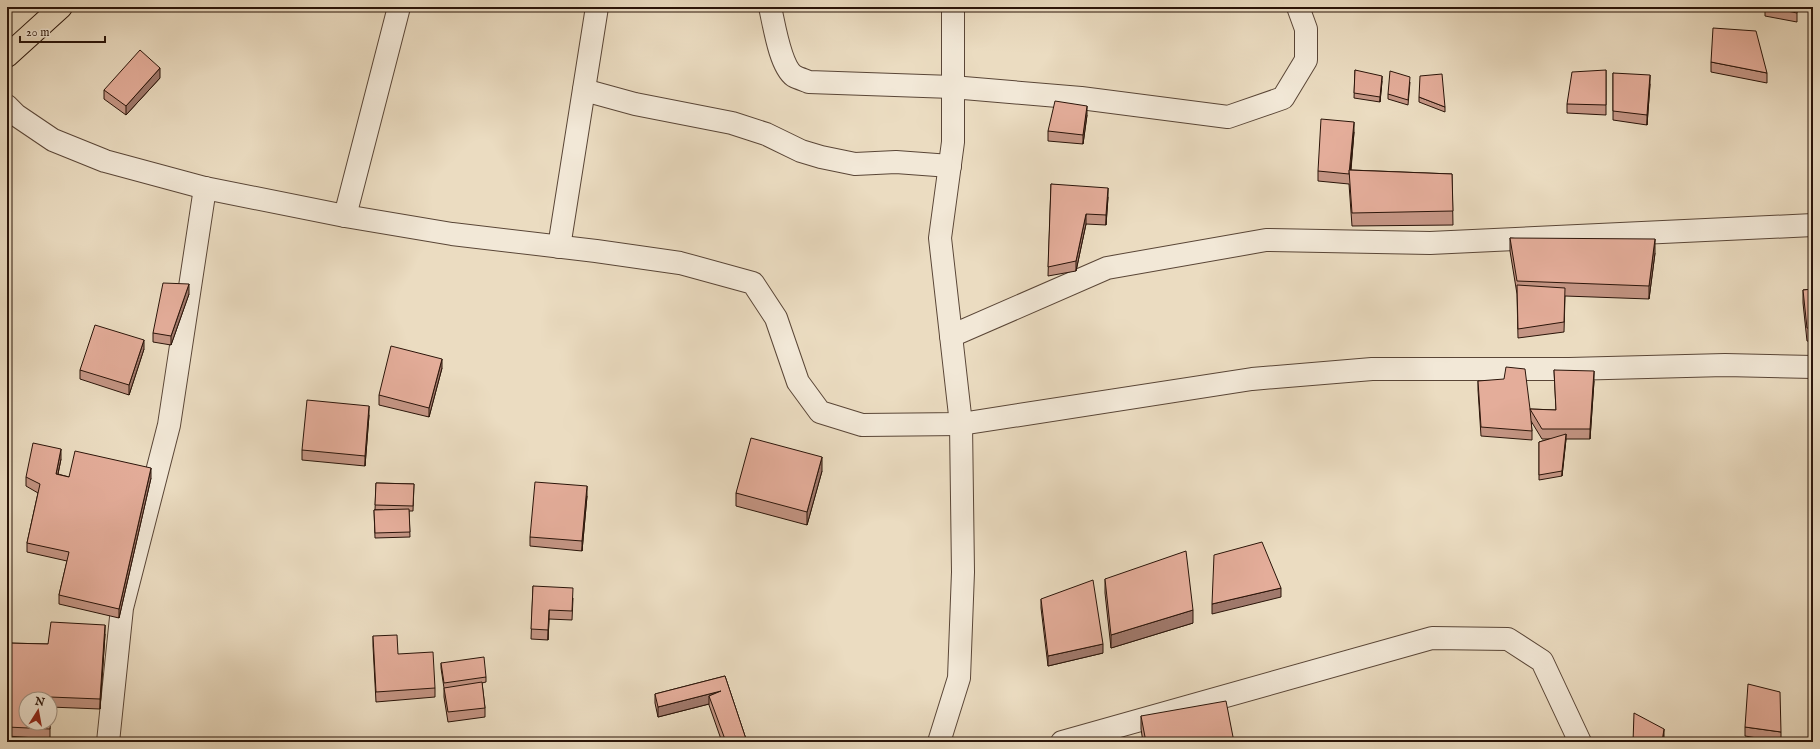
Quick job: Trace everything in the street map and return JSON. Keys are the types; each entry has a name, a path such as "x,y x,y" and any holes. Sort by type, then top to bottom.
{"main road":[{"path":"7,56 61,7"}],"street":[{"path":"345,216 399,7"},
{"path":"559,247 597,7"},
{"path":"770,7 779,48 784,60 793,75 809,82 952,87 1081,98 1228,117 1283,98 1306,60 1306,30 1298,7"},
{"path":"938,742 959,678 963,572 961,424 940,238 953,142 953,7"},
{"path":"584,90 635,104 732,123 766,134 801,151 854,164 896,162 950,166"},
{"path":"7,106 16,115 53,140 105,161 205,188 345,216 452,234 680,263 753,283 776,318 798,382 820,412 862,425 961,424 1252,379 1365,370 1569,369 1725,365 1813,367"},
{"path":"108,742 122,608 169,425 205,188"},
{"path":"951,336 1107,268 1266,240 1430,244 1813,225"},
{"path":"1062,742 1432,638 1508,639 1542,661 1580,742"}],"building":[{"path":"1767,7 1797,7 1797,13"},
{"path":"1713,28 1756,31 1767,73 1711,62"},
{"path":"140,50 160,68 126,106 104,90"},
{"path":"1355,70 1382,76 1380,97 1354,93"},
{"path":"1606,70 1606,105 1567,104 1572,72"},
{"path":"1390,71 1410,77 1408,100 1388,94"},
{"path":"1613,73 1650,75 1647,115 1613,111"},
{"path":"1442,74 1445,107 1419,97 1420,76"},
{"path":"1055,101 1087,106 1083,135 1048,131"},
{"path":"1321,119 1354,122 1349,174 1318,171"},
{"path":"1349,170 1452,174 1453,211 1352,213"},
{"path":"1051,184 1108,188 1106,215 1086,214 1076,261 1048,267"},
{"path":"1510,238 1655,239 1649,286 1517,281"},
{"path":"163,283 189,284 171,336 153,333"},
{"path":"1517,285 1565,288 1564,322 1518,329"},
{"path":"1813,289 1813,329 1807,328 1803,290"},
{"path":"95,325 144,340 129,385 80,370"},
{"path":"391,346 442,359 429,408 379,395"},
{"path":"1506,367 1525,369 1532,431 1481,427 1478,381 1504,379"},
{"path":"1554,370 1594,371 1590,429 1542,429 1530,409 1556,410"},
{"path":"307,400 369,406 365,456 302,450"},
{"path":"1566,434 1562,471 1539,475 1539,442"},
{"path":"751,438 822,457 807,512 736,493"},
{"path":"33,443 61,449 56,474 69,477 75,451 151,468 119,609 59,595 69,552 27,543 40,484 26,477"},
{"path":"535,482 587,486 582,541 530,537"},
{"path":"376,483 414,484 413,506 375,505"},
{"path":"409,509 410,532 375,533 374,510"},
{"path":"1262,542 1281,588 1212,604 1214,555"},
{"path":"1186,551 1193,610 1111,635 1105,579"},
{"path":"1093,580 1103,644 1048,656 1041,599"},
{"path":"533,586 573,588 572,611 549,610 548,630 531,629"},
{"path":"51,622 105,625 100,699 58,697 58,691 18,691 18,728 7,727 7,643 48,644"},
{"path":"397,635 398,654 433,652 435,688 376,692 373,636"},
{"path":"484,657 486,677 444,683 441,663"},
{"path":"725,676 747,742 726,742 709,696 721,691 658,707 655,694"},
{"path":"482,682 485,708 448,712 444,688"},
{"path":"1748,684 1780,692 1781,732 1745,727"},
{"path":"1226,701 1234,742 1146,742 1141,716"},
{"path":"1634,713 1664,729 1662,742 1633,742"}]}
